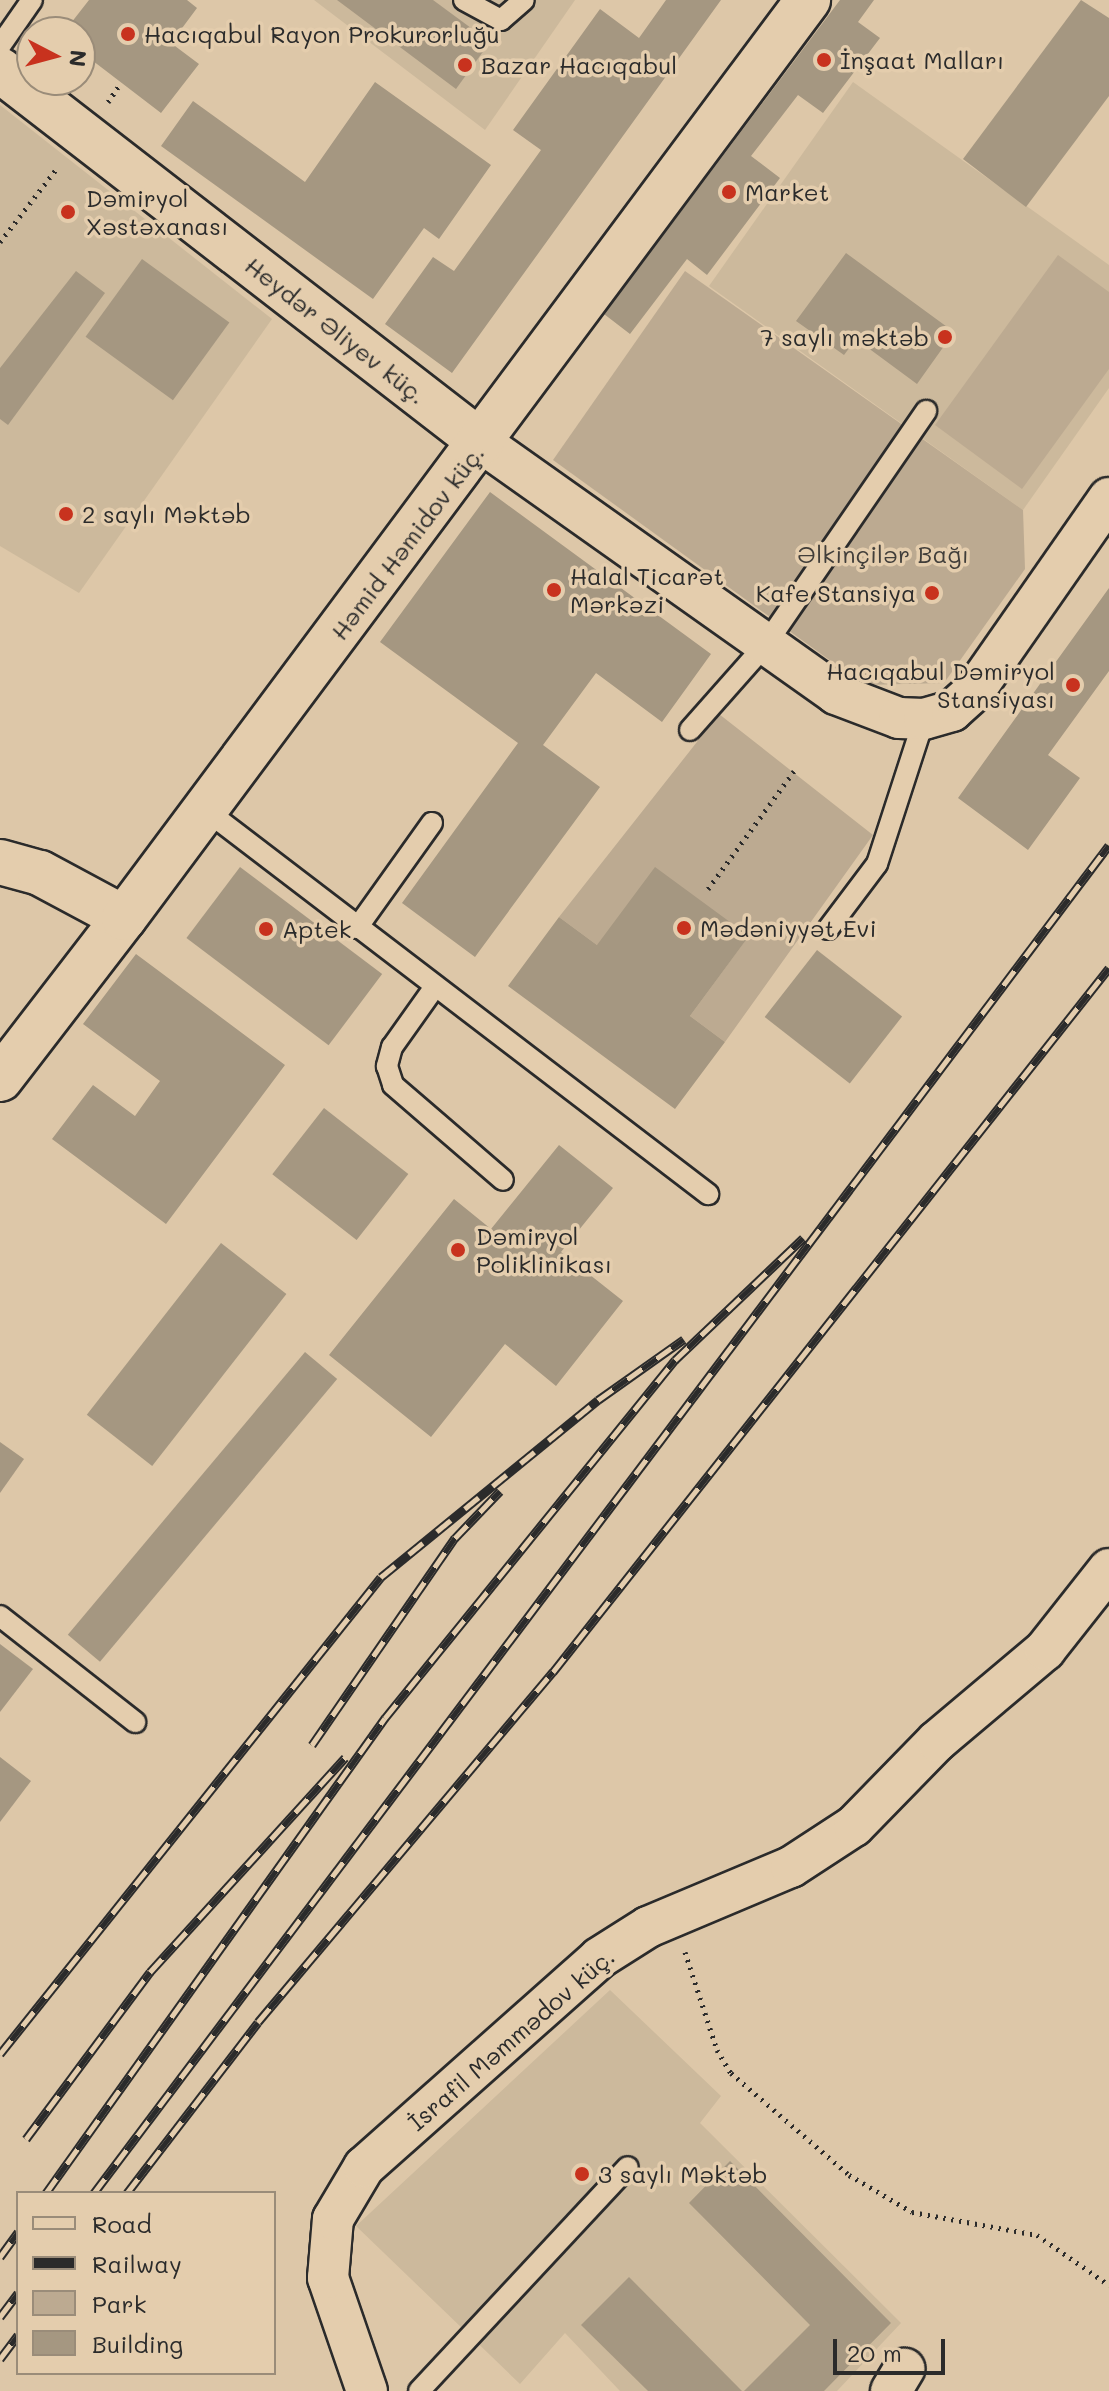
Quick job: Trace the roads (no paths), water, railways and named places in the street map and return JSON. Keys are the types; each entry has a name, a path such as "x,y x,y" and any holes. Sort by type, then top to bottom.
{"main road":[{"name":"Həmid Həmidov küç.","path":"0,1079 482,443 808,0"},
{"name":"Heydər Əliyev küç.","path":"0,70 482,443"},
{"path":"0,862 64,884 124,918"}],"street":[{"path":"482,443 836,694 899,718 924,719 952,711 975,690 1109,498"},
{"name":"İsrafil Məmmədov küç.","path":"367,2391 328,2278 333,2219 364,2167 599,1958 674,1917 791,1867 854,1826 937,1741 1045,1650 1109,1569"}],"lane":[{"path":"0,46 32,0"},
{"path":"464,0 501,20 524,0"},
{"path":"690,730 766,644 926,411"},
{"path":"828,929 877,864 924,719"},
{"path":"203,808 434,988 708,1194"},
{"path":"357,928 432,823"},
{"path":"434,988 392,1047 387,1066 393,1085 503,1180"},
{"path":"0,1616 135,1722"},
{"path":"419,2391 628,2167"}],"railway":[{"path":"96,2191 1109,845"},
{"path":"129,2191 258,2022 553,1672 1109,968"},
{"path":"47,2191 385,1718 675,1360 803,1238"},
{"path":"0,2054 381,1577 598,1400 684,1339"},
{"path":"312,1745 455,1538 500,1491"},
{"path":"26,2139 150,1972 345,1758"},
{"path":"0,2257 16,2235"},
{"path":"0,2317 16,2296"},
{"path":"0,2359 16,2338"}],"place":[{"name":"Hacıqabul Rayon Prokurorluğu","path":"128,34"},
{"name":"İnşaat Malları","path":"824,60"},
{"name":"Bazar Hacıqabul","path":"465,65"},
{"name":"Market","path":"729,192"},
{"name":"Dəmiryol Xəstəxanası","path":"68,212"},
{"name":"7 saylı məktəb","path":"945,337"},
{"name":"2 saylı Məktəb","path":"66,514"},
{"name":"Halal Ticarət Mərkəzi","path":"554,590"},
{"name":"Kafe Stansiya","path":"932,593"},
{"name":"Hacıqabul Dəmiryol Stansiyası","path":"1073,685"},
{"name":"Mədəniyyət Evi","path":"684,928"},
{"name":"Aptek","path":"266,929"},
{"name":"Dəmiryol Poliklinikası","path":"458,1250"},
{"name":"3 saylı Məktəb","path":"582,2174"}],"park label":[{"name":"Əlkinçilər Bağı","path":"883,554"}]}
